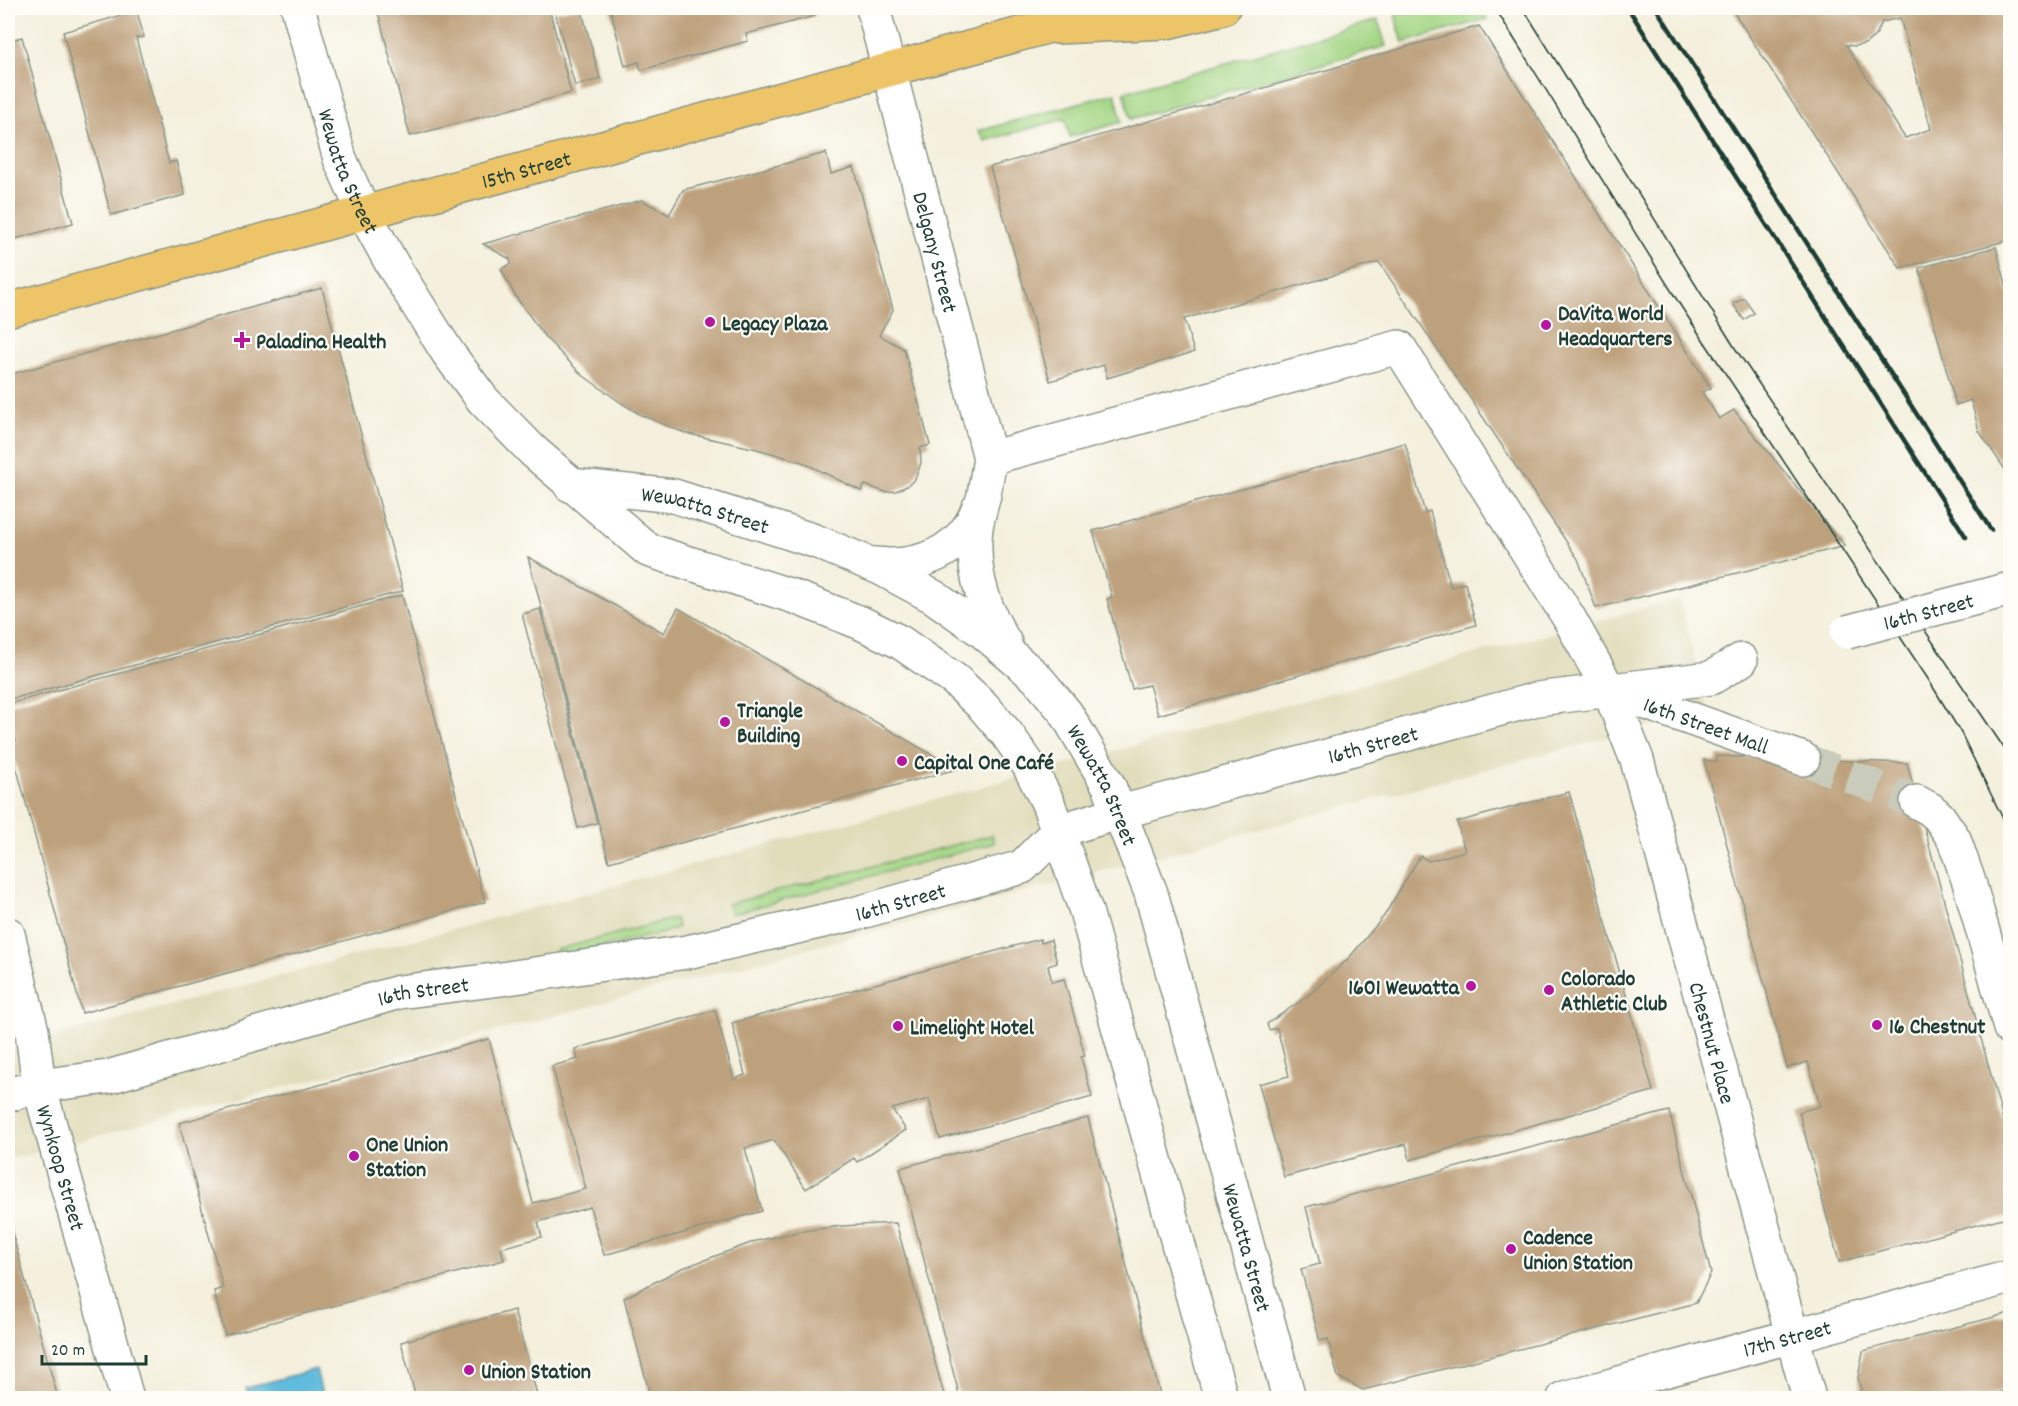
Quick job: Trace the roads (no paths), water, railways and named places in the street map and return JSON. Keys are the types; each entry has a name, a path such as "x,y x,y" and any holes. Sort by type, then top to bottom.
{"main road":[{"name":"15th Street","path":"8,310 1046,27 1086,8"},
{"name":"15th Street","path":"1046,27 1167,22 1223,8"}],"street":[{"name":"Wewatta Street","path":"298,8 340,159 364,213 448,353 483,400 570,485 648,550 792,596 861,623 900,642 955,680 983,706 1028,764 1048,803 1086,911 1221,1398"},
{"name":"Delgany Street","path":"873,8 990,458 976,526 977,576 983,601 993,624 1021,665"},
{"name":"Chestnut Place","path":"990,458 1399,347 1569,618 1609,690 1637,760 1809,1398"},
{"name":"Wewatta Street","path":"570,485 674,496 814,541 868,563 934,597 982,631 1036,677 1066,713 1109,786 1151,893 1289,1398"},
{"name":"Delgany Street","path":"868,563 890,566 911,564 931,558 949,547 964,533 976,516 984,496"},
{"name":"16th Street","path":"1847,632 2010,589"},
{"name":"16th Street","path":"39,1086 108,1077 399,992 687,952 854,914 1022,867 1058,831 1121,812 1538,699 1711,678 1741,660"},
{"name":"16th Street Mall","path":"1609,690 1803,759"},
{"path":"1917,802 1930,809 1946,825 1954,839 1962,859 2010,1028"},
{"name":"Wynkoop Street","path":"8,934 32,1031 39,1086 127,1398"},
{"path":"8,1095 39,1086"},
{"name":"17th Street","path":"1564,1398 2010,1277"}],"water":[{"path":"316,1369 323,1398 249,1398 246,1388"}],"tunnel":[{"path":"1803,759 1917,802"}],"tram line":[{"path":"1495,8 1682,308 1928,679 1961,733 2010,833"},
{"path":"1523,8 1735,348 2010,757"}],"railway":[{"path":"1628,8 1966,537"},
{"path":"1656,8 1991,530"}],"place":[{"name":"Legacy Plaza","path":"710,322"},
{"name":"DaVita World Headquarters","path":"1546,325"},
{"name":"Paladina Health","path":"242,340"},
{"name":"Triangle Building","path":"725,722"},
{"name":"Capital One Café","path":"902,761"},
{"name":"1601 Wewatta","path":"1471,986"},
{"name":"Colorado Athletic Club","path":"1549,990"},
{"name":"16 Chestnut","path":"1877,1025"},
{"name":"Limelight Hotel","path":"898,1026"},
{"name":"One Union Station","path":"354,1156"},
{"name":"Cadence Union Station","path":"1511,1249"},
{"name":"Union Station","path":"469,1370"}]}
